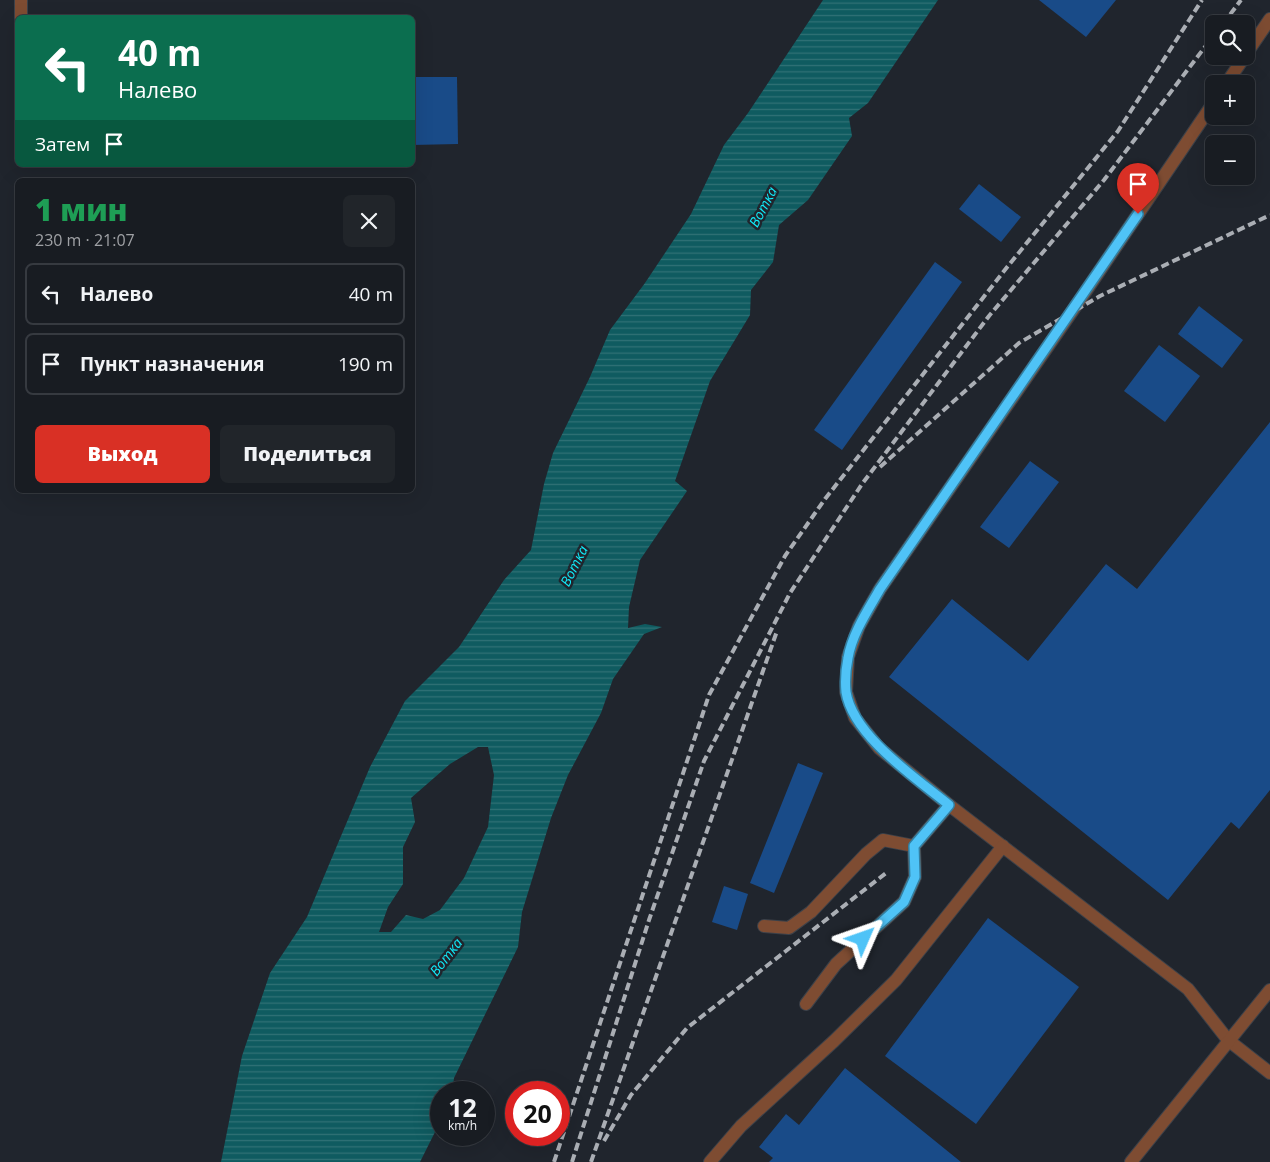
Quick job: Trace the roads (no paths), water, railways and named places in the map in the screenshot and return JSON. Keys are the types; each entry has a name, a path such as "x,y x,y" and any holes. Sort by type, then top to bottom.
{"street":[{"path":"21,0 21,15"},
{"path":"1255,42 1270,19"},
{"path":"1205,115 1079,302 880,589 859,626 848,657 846,692 855,718 879,748 949,805 1188,989 1228,1040 1270,1073"},
{"path":"806,1004 836,964 904,902 915,877 914,846 949,805"},
{"path":"764,926 789,928 811,912 866,854 883,840 914,846"},
{"path":"710,1162 741,1126 834,1041 896,980 1003,846"},
{"path":"1131,1162 1270,990"}],"water":[{"name":"Вотка","path":"823,0 938,0 868,103 849,118 852,136 808,200 779,225 773,262 751,290 750,315 710,381 675,481 687,491 640,560 629,607 628,628 645,624 662,627 644,634 613,679 601,713 568,775 551,818 522,912 518,947 454,1081 430,1081 430,1142 420,1162 221,1162 242,1056 270,973 307,917 370,767 405,701 459,647 504,580 531,550 544,484 553,453 590,377 610,330 645,283 691,214 724,145 748,113","holes":["478,747 488,747 494,775 488,827 464,878 440,910 423,919 406,915 391,932 379,932 388,907 403,884 403,847 415,822 411,798 450,764"]}],"railway":[{"path":"554,1162 709,695 785,556 825,499 1008,266 1118,131 1202,0"},
{"path":"1230,15 1241,0"},
{"path":"572,1162 649,920 704,761 790,593 862,484 989,316 1104,180 1205,47"},
{"path":"880,467 1019,343 1100,296 1270,215"},
{"path":"591,1162 777,631"},
{"path":"604,1141 631,1095 687,1028 886,873"}]}
